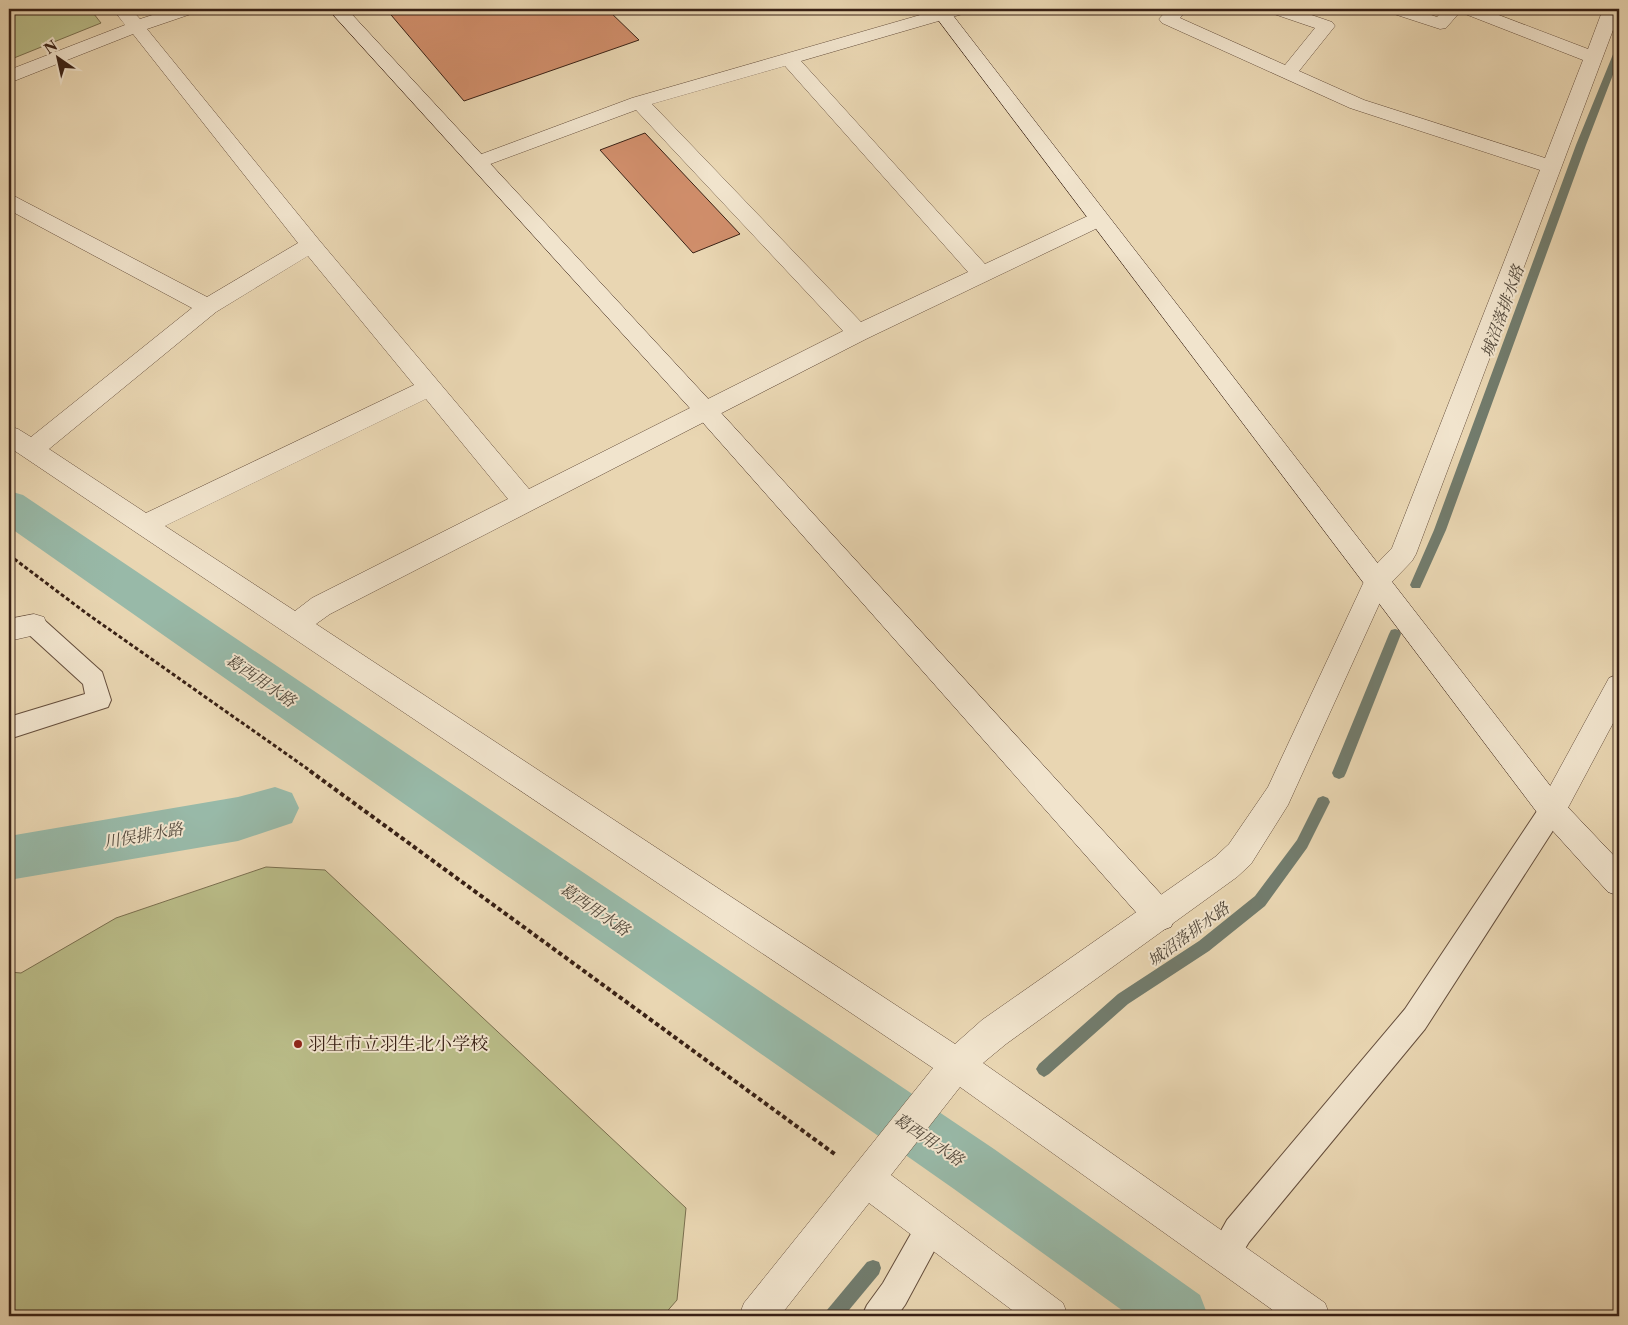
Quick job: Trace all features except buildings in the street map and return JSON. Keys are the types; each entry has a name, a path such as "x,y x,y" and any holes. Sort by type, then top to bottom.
{"street":[{"path":"122,9 310,245 525,502"},
{"path":"9,77 135,27 188,9"},
{"path":"337,9 704,410 1160,916"},
{"path":"1178,9 1168,19 1357,104 1551,167"},
{"path":"1277,9 1326,26 1288,73"},
{"path":"1397,9 1440,24 1453,9"},
{"path":"1468,9 1593,57"},
{"path":"757,1316 950,1073 994,1032 1160,916 1226,867 1240,854 1278,796 1377,580 1403,554 1612,9"},
{"path":"478,162 639,102 947,11 1099,219 1552,810 1619,882"},
{"path":"788,58 983,275"},
{"path":"639,102 858,333"},
{"path":"9,202 208,307"},
{"path":"296,625 321,606 704,410 858,333 1099,219"},
{"path":"310,245 208,307 20,442 912,1034 950,1073 1224,1254 1312,1316"},
{"path":"144,525 430,387"},
{"path":"1552,810 1619,686"},
{"path":"874,1171 932,1227 1050,1316"}],"lane":[{"path":"9,728 99,700 94,679 21,627"},
{"path":"1224,1254 1238,1230 1415,1019 1552,810"},
{"path":"878,1316 898,1288 932,1227"}],"path":[{"path":"9,555 109,630 378,819 837,1156"}],"green space":[{"path":"9,9 90,9 101,23 9,60"},
{"name":"羽生市立羽生北小学校","path":"266,867 325,870 686,1208 677,1300 663,1316 9,1316 9,972 21,973 116,918"}],"waterway":[{"name":"城沼落排水路","path":"1416,585 1440,530 1581,145 1619,49"},
{"name":"葛西用水路","path":"9,506 974,1169 1179,1316"},
{"name":"城沼落排水路","path":"1339,773 1395,634"},
{"name":"城沼落排水路","path":"1044,1069 1123,999 1204,946 1260,901 1302,844 1323,802"},
{"name":"川俣排水路","path":"9,858 238,819 275,808"},
{"name":"城沼落排水路","path":"833,1316 873,1268"}],"place":[{"name":"羽生市立羽生北小学校","path":"298,1044"}]}
